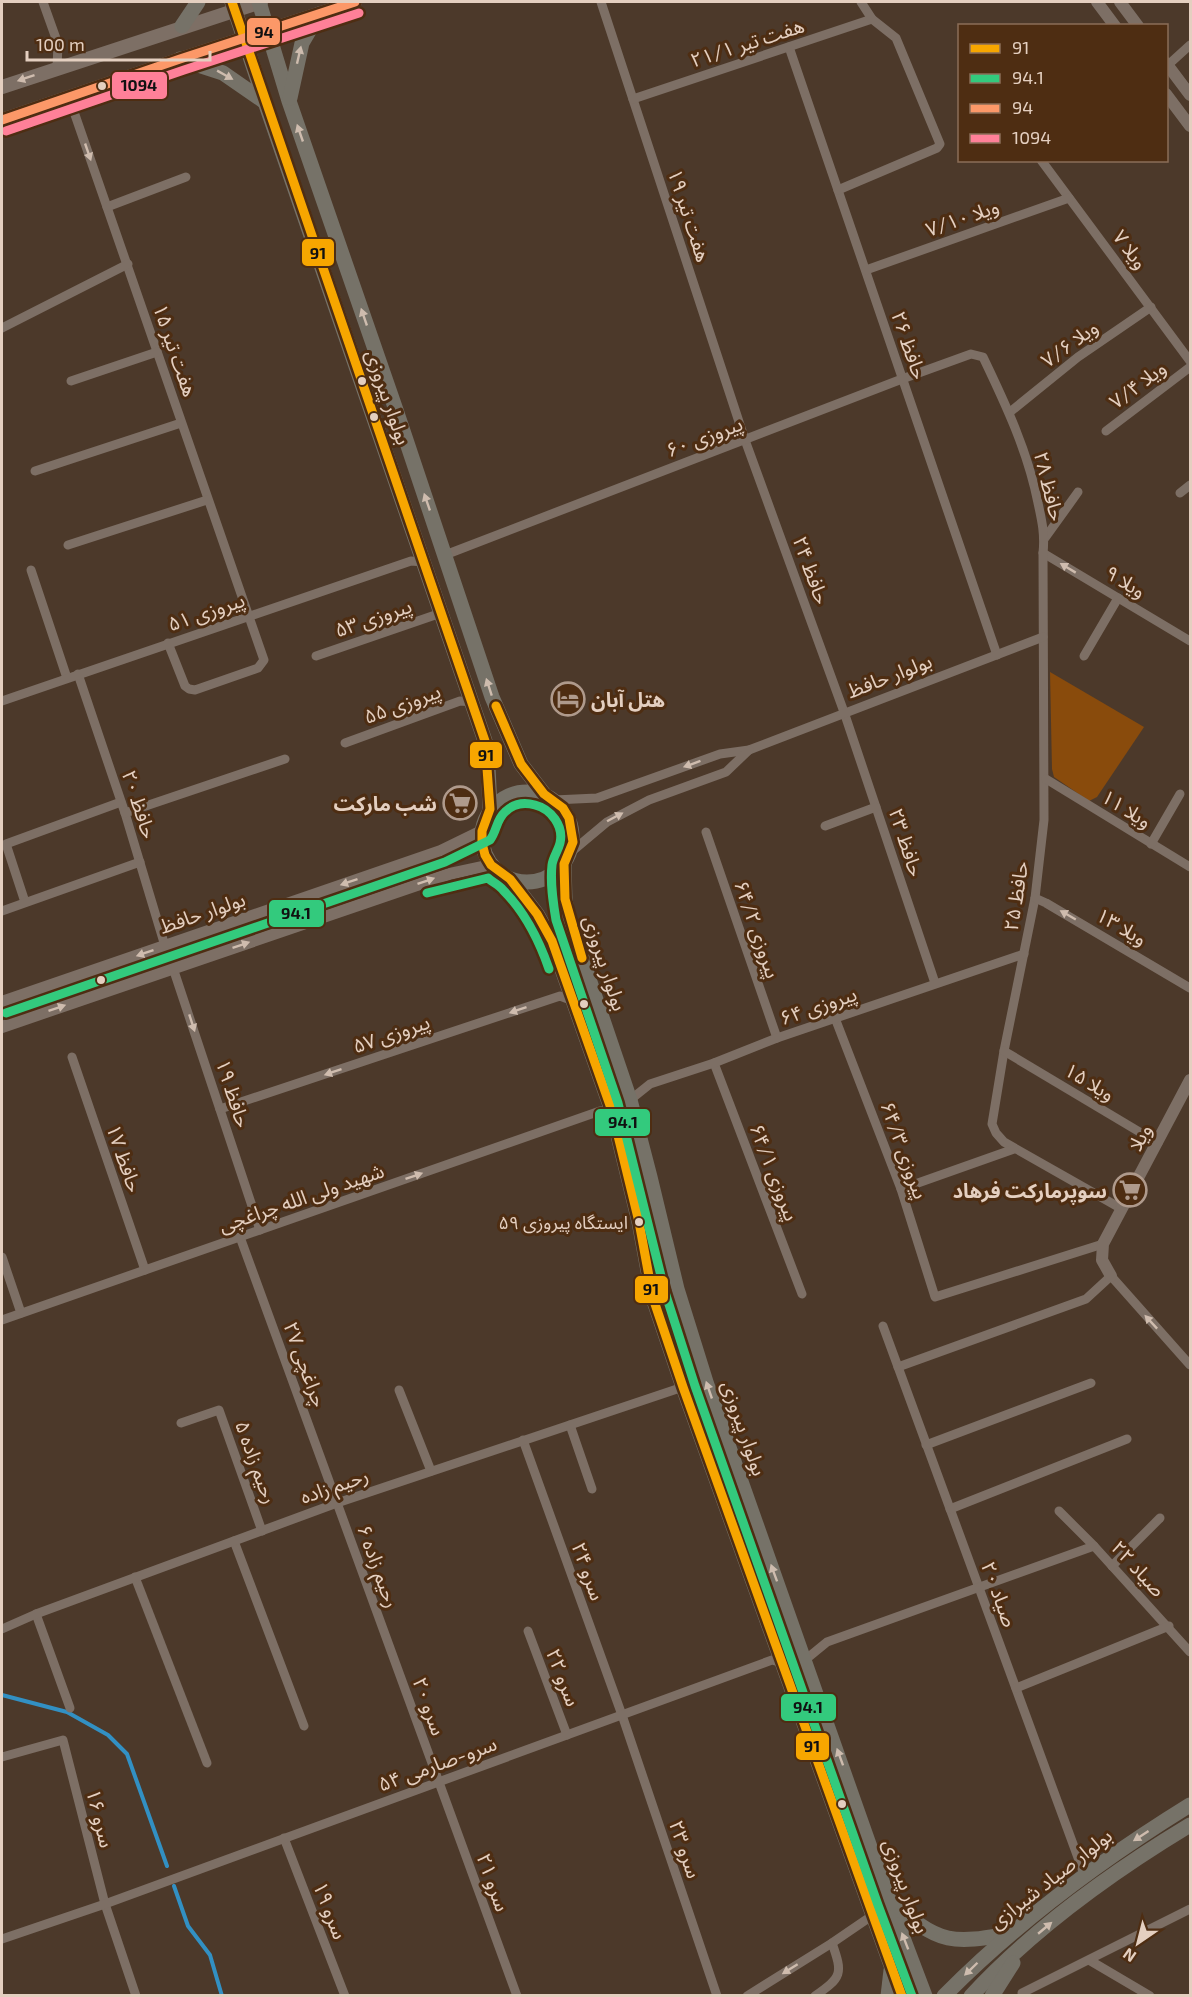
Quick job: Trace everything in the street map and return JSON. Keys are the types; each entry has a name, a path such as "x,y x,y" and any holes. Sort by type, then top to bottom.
{"main road":[{"path":"182,26 198,2"},
{"path":"2,87 234,6 260,2"},
{"name":"بولوار پیروزی","path":"260,2 289,101 492,697 521,764 549,797"},
{"path":"2,120 180,58 355,2"},
{"name":"بولوار پیروزی","path":"234,6 485,741 490,809"},
{"path":"289,101 302,44 319,14"},
{"path":"180,58 223,73 265,102"},
{"path":"520,791 532,791 549,797 563,808 569,818 573,842 567,859 556,872 546,878 534,882 510,879 491,865 485,855 482,831 490,809 498,801 520,791"},
{"name":"بولوار پیروزی","path":"567,859 565,899 568,917 630,1100 676,1289 706,1382 925,1995"},
{"name":"بولوار پیروزی","path":"510,879 537,914 552,941 612,1111 631,1189 653,1298 902,1995"},
{"name":"بولوار صیاد شیرازی","path":"944,1995 1009,1934 1084,1874 1191,1805"},
{"name":"بولوار صیاد شیرازی","path":"971,1995 1026,1944 1094,1887 1191,1825"},
{"path":"890,1901 919,1925 947,1938 980,1939 1009,1934"},
{"path":"992,1995 1026,1944"},
{"path":"888,1995 892,1967"}],"street":[{"path":"43,2 58,44 57,68"},
{"name":"هفت تیر ۱۹","path":"601,2 745,440"},
{"path":"838,190 938,148 940,144 896,38 872,19 861,2"},
{"path":"1097,2 1114,24"},
{"path":"1120,2 1136,24"},
{"name":"هفت تیر ۲۱/۱","path":"633,99 872,19"},
{"path":"1191,45 1168,64 1191,95"},
{"name":"حافظ ۲۶","path":"789,47 997,655"},
{"path":"1168,95 1191,126"},
{"name":"هفت تیر ۱۵","path":"67,98 73,109 128,264 207,500 264,660 258,668 195,690 189,689 185,686 168,643"},
{"name":"ویلا ۷","path":"1043,162 1191,361"},
{"path":"107,207 186,177"},
{"name":"ویلا ۷/۱۰","path":"866,270 1070,198"},
{"path":"2,328 128,264"},
{"name":"ویلا ۷/۶","path":"1010,412 1078,357 1151,307"},
{"path":"71,381 157,352"},
{"name":"پیروزی ۶۰","path":"445,555 902,379 971,354 977,355"},
{"name":"حافظ ۲۸","path":"977,355 983,357 1010,412 1033,478 1045,538 1043,637"},
{"name":"ویلا ۷/۴","path":"1106,431 1191,367"},
{"path":"35,471 181,423"},
{"name":"حافظ ۲۴","path":"745,440 844,712"},
{"path":"1180,493 1191,485"},
{"path":"1045,538 1078,492"},
{"path":"68,545 207,500"},
{"name":"ویلا ۹","path":"1043,553 1191,641"},
{"name":"پیروزی ۵۱","path":"2,701 411,561 423,562"},
{"path":"31,570 67,678"},
{"path":"1084,656 1118,598"},
{"name":"پیروزی ۵۳","path":"316,656 441,614"},
{"name":"بولوار حافظ","path":"749,750 1043,637"},
{"name":"حافظ ۲۵","path":"1014,1149 996,1133 992,1124 1004,1051 1035,898 1044,820 1046,779 1043,637"},
{"name":"حافظ ۲۰","path":"78,674 125,813 165,946"},
{"name":"پیروزی ۵۵","path":"345,742 460,701 472,702"},
{"name":"حافظ ۲۳","path":"844,712 935,982"},
{"path":"549,797 597,798 720,754 749,750"},
{"path":"567,859 607,822 649,800 726,772 749,750"},
{"path":"125,813 285,759"},
{"name":"ویلا ۱۱","path":"1046,779 1191,867"},
{"path":"1151,844 1180,794"},
{"path":"25,902 6,844 121,802"},
{"path":"825,826 876,807"},
{"name":"بولوار حافظ","path":"2,1002 441,851 482,831"},
{"name":"پیروزی ۶۴/۲","path":"706,832 777,1038"},
{"path":"2,911 140,862"},
{"path":"2,1027 449,874 491,865"},
{"name":"ویلا ۱۳","path":"1035,898 1191,988"},
{"name":"پیروزی ۶۴","path":"630,1100 650,1084 935,982 1024,954"},
{"name":"حافظ ۱۹","path":"173,968 260,1230"},
{"name":"پیروزی ۵۷","path":"220,1109 560,996 573,1001"},
{"name":"پیروزی ۶۴/۳","path":"836,1018 901,1189 935,1297 1103,1244"},
{"name":"ویلا ۱۵","path":"1004,1051 1158,1143"},
{"name":"حافظ ۱۷","path":"72,1057 145,1270"},
{"name":"پیروزی ۶۴/۱","path":"714,1063 802,1294"},
{"name":"ویلا","path":"1103,1244 1190,1082"},
{"name":"شهید ولی الله چراغچی","path":"2,1320 600,1111 612,1111"},
{"path":"901,1189 1014,1149 1122,1209"},
{"name":"چراغچی ۲۷","path":"240,1237 337,1503"},
{"path":"1103,1244 1102,1260 1111,1276 1191,1365"},
{"path":"2,1257 21,1313"},
{"path":"898,1367 1086,1299 1111,1276"},
{"name":"صیاد ۲۰","path":"883,1326 1084,1874"},
{"path":"926,1445 1091,1383"},
{"name":"رحیم زاده","path":"2,1629 36,1614 337,1503 683,1387"},
{"path":"399,1390 431,1471"},
{"name":"رحیم زاده ۵","path":"181,1423 219,1410 262,1531"},
{"path":"570,1425 592,1489"},
{"path":"950,1509 1127,1439"},
{"name":"سرو ۲۴","path":"523,1440 622,1715"},
{"name":"رحیم زاده ۶","path":"337,1503 388,1642"},
{"name":"صیاد ۲۲","path":"1059,1511 1191,1652"},
{"path":"1112,1566 1160,1518"},
{"path":"234,1541 304,1726"},
{"path":"805,1660 827,1642 1094,1546"},
{"path":"135,1578 207,1763"},
{"path":"36,1614 70,1708"},
{"path":"1016,1688 1169,1626"},
{"name":"سرو ۲۲","path":"528,1631 567,1735"},
{"name":"سرو ۲۰","path":"388,1642 438,1782"},
{"name":"سرو-صارمی ۵۴","path":"2,1940 772,1660 782,1663"},
{"name":"سرو ۲۳","path":"622,1715 717,1995"},
{"name":"سرو ۱۶","path":"2,1757 63,1740 105,1904 136,1995"},
{"name":"سرو ۲۱","path":"438,1782 517,1995"},
{"name":"سرو ۱۹","path":"284,1838 345,1995"},
{"path":"1022,1993 1191,1909"},
{"path":"747,1995 873,1915"},
{"path":"814,1995 831,1984 838,1975 840,1965 832,1943"},
{"path":"1089,1959 1150,1995"}],"shaded area":[{"path":"1050,672 1144,727 1097,797 1089,801 1054,777"}],"waterway":[{"path":"2,1695 67,1712 108,1735 127,1754 167,1866"},
{"path":"174,1886 188,1926 210,1955 222,1996"}],"transit line":[{"name":"91","path":"232,2 485,741 490,809 482,831 485,855 491,865 510,879 537,914 552,941 612,1111 639,1222 653,1298 902,1996"},
{"name":"94","path":"2,120 355,2"},
{"name":"1094","path":"6,131 359,13"},
{"name":"91","path":"496,706 521,764 544,794 563,808 569,818 573,842 564,864 565,899 582,958"},
{"name":"94.1","path":"6,1013 445,862 490,840 502,815 515,805 535,805 551,814 558,825 561,837 551,872 556,920 618,1103 665,1292 695,1386 912,1996"},
{"name":"94.1","path":"427,893 488,878 501,888 525,917 549,969"}],"place":[{"name":"هتل آبان","path":"568,699"},
{"name":"شب مارکت","path":"460,803"},
{"name":"سوپرمارکت فرهاد","path":"1130,1190"},
{"name":"ایستگاه پیروزی ۵۹","path":"639,1222"}]}
